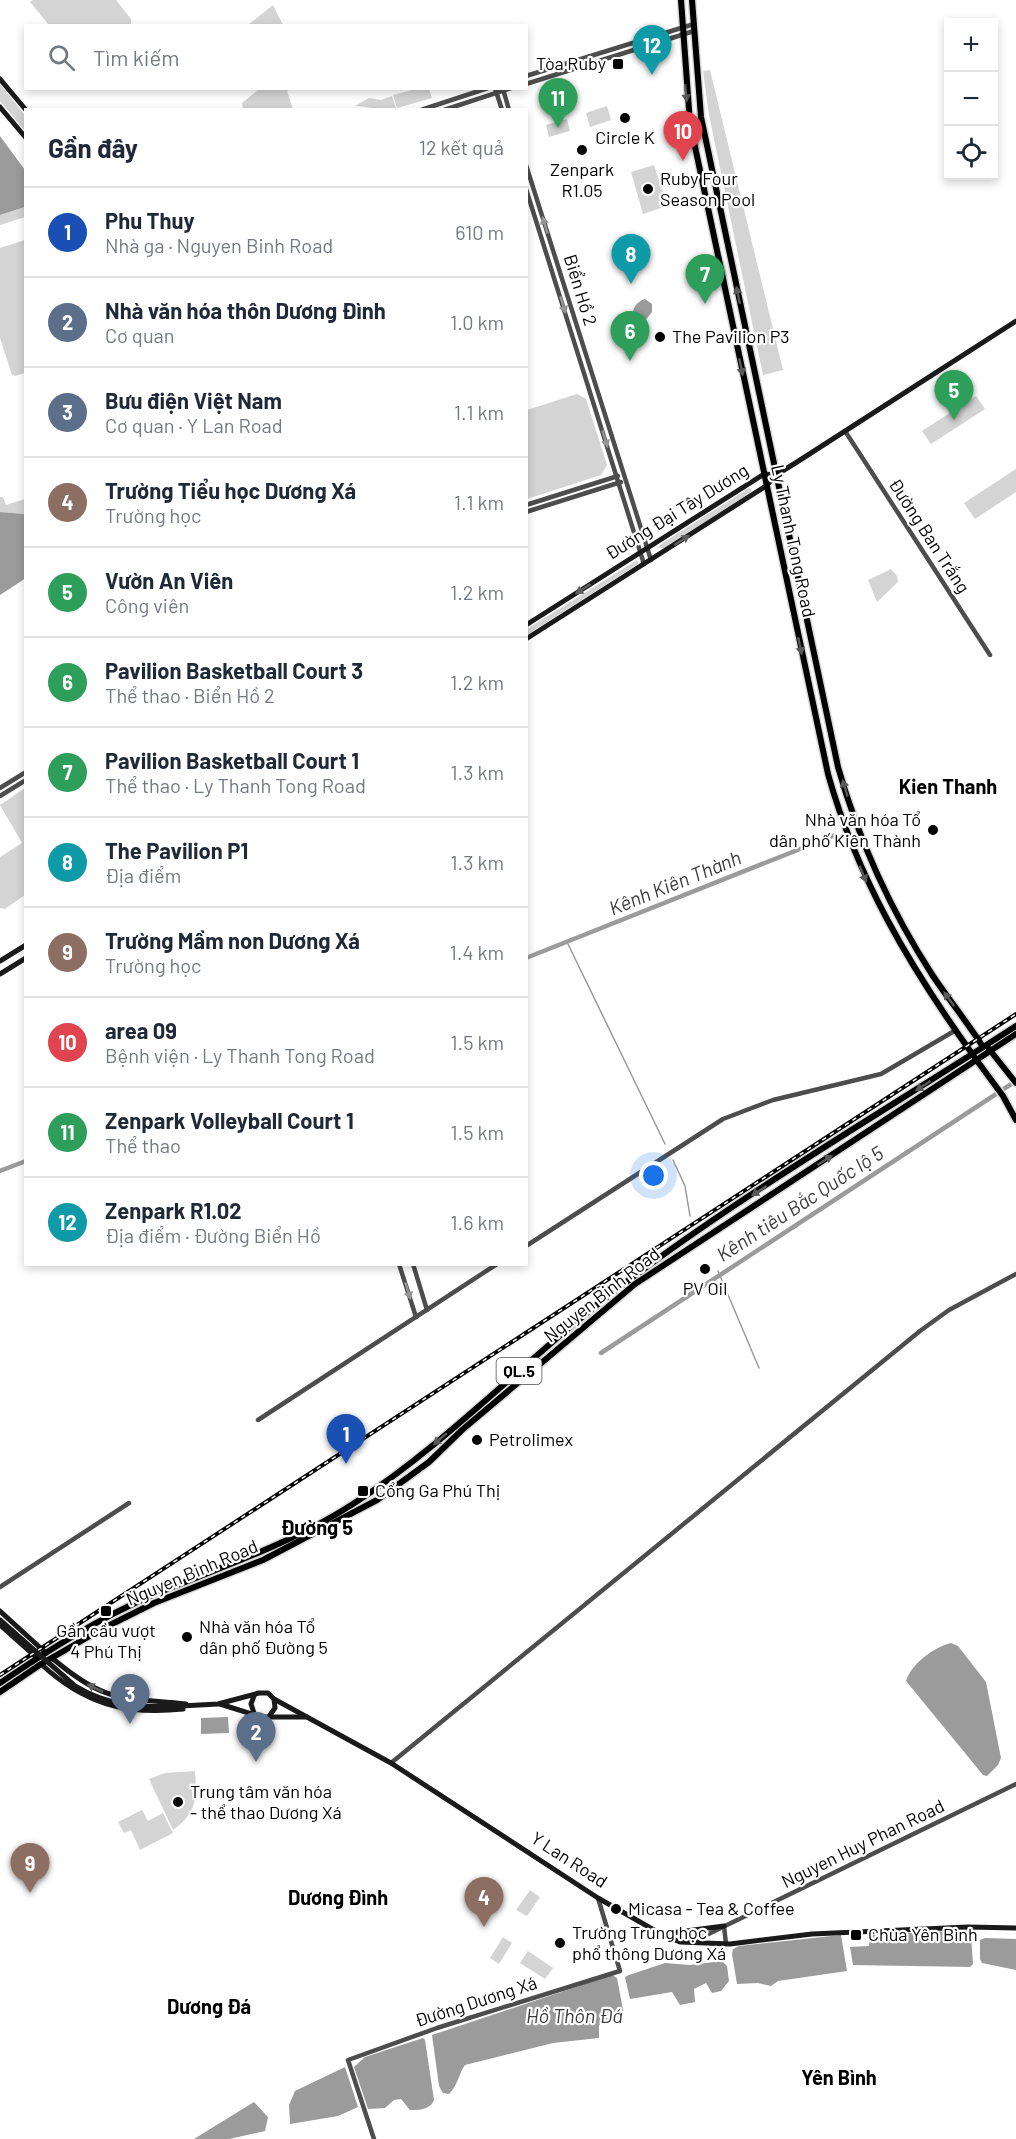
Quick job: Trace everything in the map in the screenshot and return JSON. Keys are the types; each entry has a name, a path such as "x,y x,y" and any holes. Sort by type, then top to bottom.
{"main road":[{"name":"Ly Thanh Tong Road","path":"681,0 690,123 820,742 841,818 862,872 917,975 994,1082 1016,1120"},
{"name":"Ly Thanh Tong Road","path":"692,0 701,117 831,738 849,803 870,858 892,905 928,968 983,1047"},
{"path":"0,79 24,108"},
{"path":"0,107 24,136"},
{"path":"776,476 1016,321"},
{"name":"Đường Đại Tây Dương","path":"528,625 764,474 776,476"},
{"name":"Đường Đại Tây Dương","path":"528,638 766,486 776,476"},
{"path":"820,742 831,738"},
{"path":"0,961 24,946"},
{"path":"0,974 24,959"},
{"path":"917,975 928,968"},
{"name":"QL.5","path":"975,1058 983,1047 1016,1026"},
{"name":"QL.5","path":"975,1058 1016,1034"},
{"path":"983,1047 992,1050 1016,1083"},
{"name":"Nguyen Binh Road","path":"0,1683 131,1606 260,1554 350,1506 422,1454 587,1312 700,1228 975,1058"},
{"name":"Nguyen Binh Road","path":"49,1655 154,1603 263,1560 377,1500 429,1462 462,1430 635,1284 975,1058"},
{"path":"700,1228 705,1238"},
{"path":"0,1611 79,1680 111,1696 132,1701 193,1705"},
{"path":"0,1623 69,1686 94,1701 130,1710 162,1711 184,1709 193,1705"},
{"path":"0,1623 75,1686 93,1696 128,1707 218,1704 265,1693 274,1700 275,1708 270,1715 261,1717 254,1713 218,1704"},
{"name":"Nguyen Binh Road","path":"0,1692 39,1661"},
{"path":"254,1696 251,1704 254,1713"},
{"name":"Y Lan Road","path":"274,1700 310,1717 391,1763 598,1898 661,1934 688,1943 726,1944 812,1934 968,1927 1016,1928"},
{"name":"Y Lan Road","path":"270,1715 310,1717"},
{"path":"661,1934 724,1926"}],"street":[{"path":"528,75 694,28"},
{"path":"528,83 683,31"},
{"path":"427,108 482,90"},
{"path":"449,108 503,90 508,108"},
{"path":"496,91 501,108"},
{"name":"Biển Hồ 2","path":"528,171 651,560"},
{"name":"Biển Hồ 2","path":"528,195 644,564"},
{"name":"Đường Ban Trắng","path":"845,431 990,655"},
{"path":"528,505 624,475"},
{"path":"528,511 626,481"},
{"path":"0,788 24,772"},
{"path":"0,796 24,781"},
{"path":"528,1245 723,1119 773,1100 881,1074 956,1030"},
{"path":"400,1266 416,1317"},
{"path":"414,1266 427,1310"},
{"path":"258,1420 494,1266"},
{"path":"391,1763 920,1331 949,1310 1016,1274"},
{"path":"0,1587 129,1503"},
{"name":"Nguyen Huy Phan Road","path":"688,1943 1016,1784"},
{"name":"Đường Dương Xá","path":"374,2139 348,2060 437,2028 620,1971 598,1898"},
{"path":"724,1926 726,1944"}],"shaded area":[{"path":"33,0 116,0 131,19 131,24 48,24 30,2"},
{"path":"273,5 282,24 249,24"},
{"path":"710,70 783,370 763,375 709,115 703,71"},
{"path":"0,84 24,114 24,130 0,101"},
{"path":"258,90 288,90 293,108 243,108 242,103"},
{"path":"412,90 429,90 432,98 397,108 393,95"},
{"path":"392,96 396,108 355,106 369,98 381,100"},
{"path":"607,106 611,120 590,127 586,113"},
{"path":"567,119 570,131 549,137 546,125"},
{"name":"Ruby Four Season Pool","path":"654,165 667,206 643,214 631,172"},
{"path":"24,207 24,217 0,225 0,215"},
{"path":"24,240 24,373 15,376 12,375 0,338 0,248"},
{"path":"577,394 586,399 607,465 601,475 528,499 528,410"},
{"path":"976,396 985,409 931,444 922,431"},
{"path":"1016,469 1016,492 975,519 964,503"},
{"path":"749,488 752,490 750,493 664,548 658,548 661,544"},
{"path":"0,497 3,497 6,505 24,499 24,514 0,512"},
{"path":"637,560 638,564 528,634 528,628"},
{"path":"891,569 897,576 898,582 877,602 868,580"},
{"path":"24,789 24,896 5,909 0,908 0,857 22,843 0,805"},
{"name":"Trung tâm văn hóa - thể thao Dương Xá","path":"195,1771 194,1804 187,1817 173,1830 149,1779 165,1773"},
{"path":"142,1810 148,1821 163,1813 173,1833 140,1850 131,1830 124,1833 118,1822"},
{"path":"530,1890 540,1897 527,1916 516,1910"},
{"path":"503,1937 512,1943 499,1964 490,1958"},
{"path":"528,1951 553,1968 545,1979 520,1963"}],"water":[{"path":"0,136 24,169 24,207 0,215"},
{"path":"645,299 652,304 652,312 644,322 635,322 634,308"},
{"path":"0,512 24,514 24,579 0,595"},
{"path":"951,1643 958,1646 986,1682 1001,1758 998,1765 987,1776 983,1775 906,1681 913,1668 924,1657"},
{"path":"228,1717 229,1733 201,1734 201,1718"},
{"path":"967,1930 971,1935 973,1964 970,1967 853,1965 850,1947 869,1946 870,1935"},
{"path":"841,1935 847,1971 778,1981 771,1986 758,1983 737,1984 732,1954 733,1949 739,1946"},
{"path":"985,1938 1016,1939 1016,1970 982,1963 980,1940"},
{"path":"722,1961 727,1966 729,1981 721,1991 712,1993 706,1983 694,1989 695,2002 680,2005 672,1992 630,1999 625,1977 629,1975 665,1963 690,1965"},
{"name":"Hồ Thôn Đá","path":"612,1975 617,1978 624,2015 599,2025 599,2038 553,2043 465,2065 452,2091 449,2094 443,2093 439,2086 432,2035"},
{"path":"423,2038 434,2100 430,2106 410,2110 401,2099 394,2100 385,2108 368,2109 354,2067 365,2057"},
{"path":"345,2067 358,2107 338,2116 290,2124 289,2105 295,2091"},
{"path":"254,2102 268,2117 265,2131 229,2139 194,2139"}],"waterway":[{"name":"Kênh Kiên Thành","path":"528,957 835,835"},
{"path":"567,942 665,1144"},
{"name":"Kênh tiêu Bắc Quốc lộ 5","path":"601,1353 1016,1081"},
{"path":"673,1160 685,1186 690,1216"},
{"name":"Kênh Kiên Thành","path":"0,1171 24,1162"},
{"path":"718,1271 759,1368"}],"railway":[{"path":"0,1675 1016,1014"}],"place":[{"name":"Tòa Ruby","path":"618,64"},
{"name":"Zenpark R1.02","path":"652,75"},
{"name":"Circle K","path":"625,118"},
{"name":"Zenpark Volleyball Court 1","path":"558,128"},
{"name":"Zenpark R1.05","path":"582,150"},
{"name":"area 09","path":"683,161"},
{"name":"Ruby Four Season Pool","path":"648,189"},
{"name":"The Pavilion P1","path":"631,284"},
{"name":"Pavilion Basketball Court 1","path":"705,304"},
{"name":"The Pavilion P3","path":"660,337"},
{"name":"Pavilion Basketball Court 3","path":"630,361"},
{"name":"Vườn An Viên","path":"954,420"},
{"name":"Nhà văn hóa Tổ dân phố Kiên Thành","path":"933,830"},
{"name":"PV Oil","path":"705,1269"},
{"name":"Petrolimex","path":"477,1440"},
{"name":"Phu Thuy","path":"346,1464"},
{"name":"Cổng Ga Phú Thị","path":"363,1491"},
{"name":"Gần cầu vượt 4 Phú Thị","path":"106,1611"},
{"name":"Nhà văn hóa Tổ dân phố Đường 5","path":"187,1637"},
{"name":"Bưu điện Việt Nam","path":"130,1724"},
{"name":"Nhà văn hóa thôn Dương Đình","path":"256,1762"},
{"name":"Trung tâm văn hóa - thể thao Dương Xá","path":"178,1802"},
{"name":"Trường Mầm non Dương Xá","path":"30,1893"},
{"name":"Micasa - Tea & Coffee","path":"616,1909"},
{"name":"Trường Tiểu học Dương Xá","path":"484,1927"},
{"name":"Chùa Yên Bình","path":"856,1935"},
{"name":"Trường Trung học phổ thông Dương Xá","path":"560,1943"}],"district":[{"name":"Kien Thanh","path":"948,787"},
{"name":"Đường 5","path":"317,1528"},
{"name":"Dương Đình","path":"338,1898"},
{"name":"Dương Đá","path":"209,2007"},
{"name":"Yên Bình","path":"839,2078"}]}
